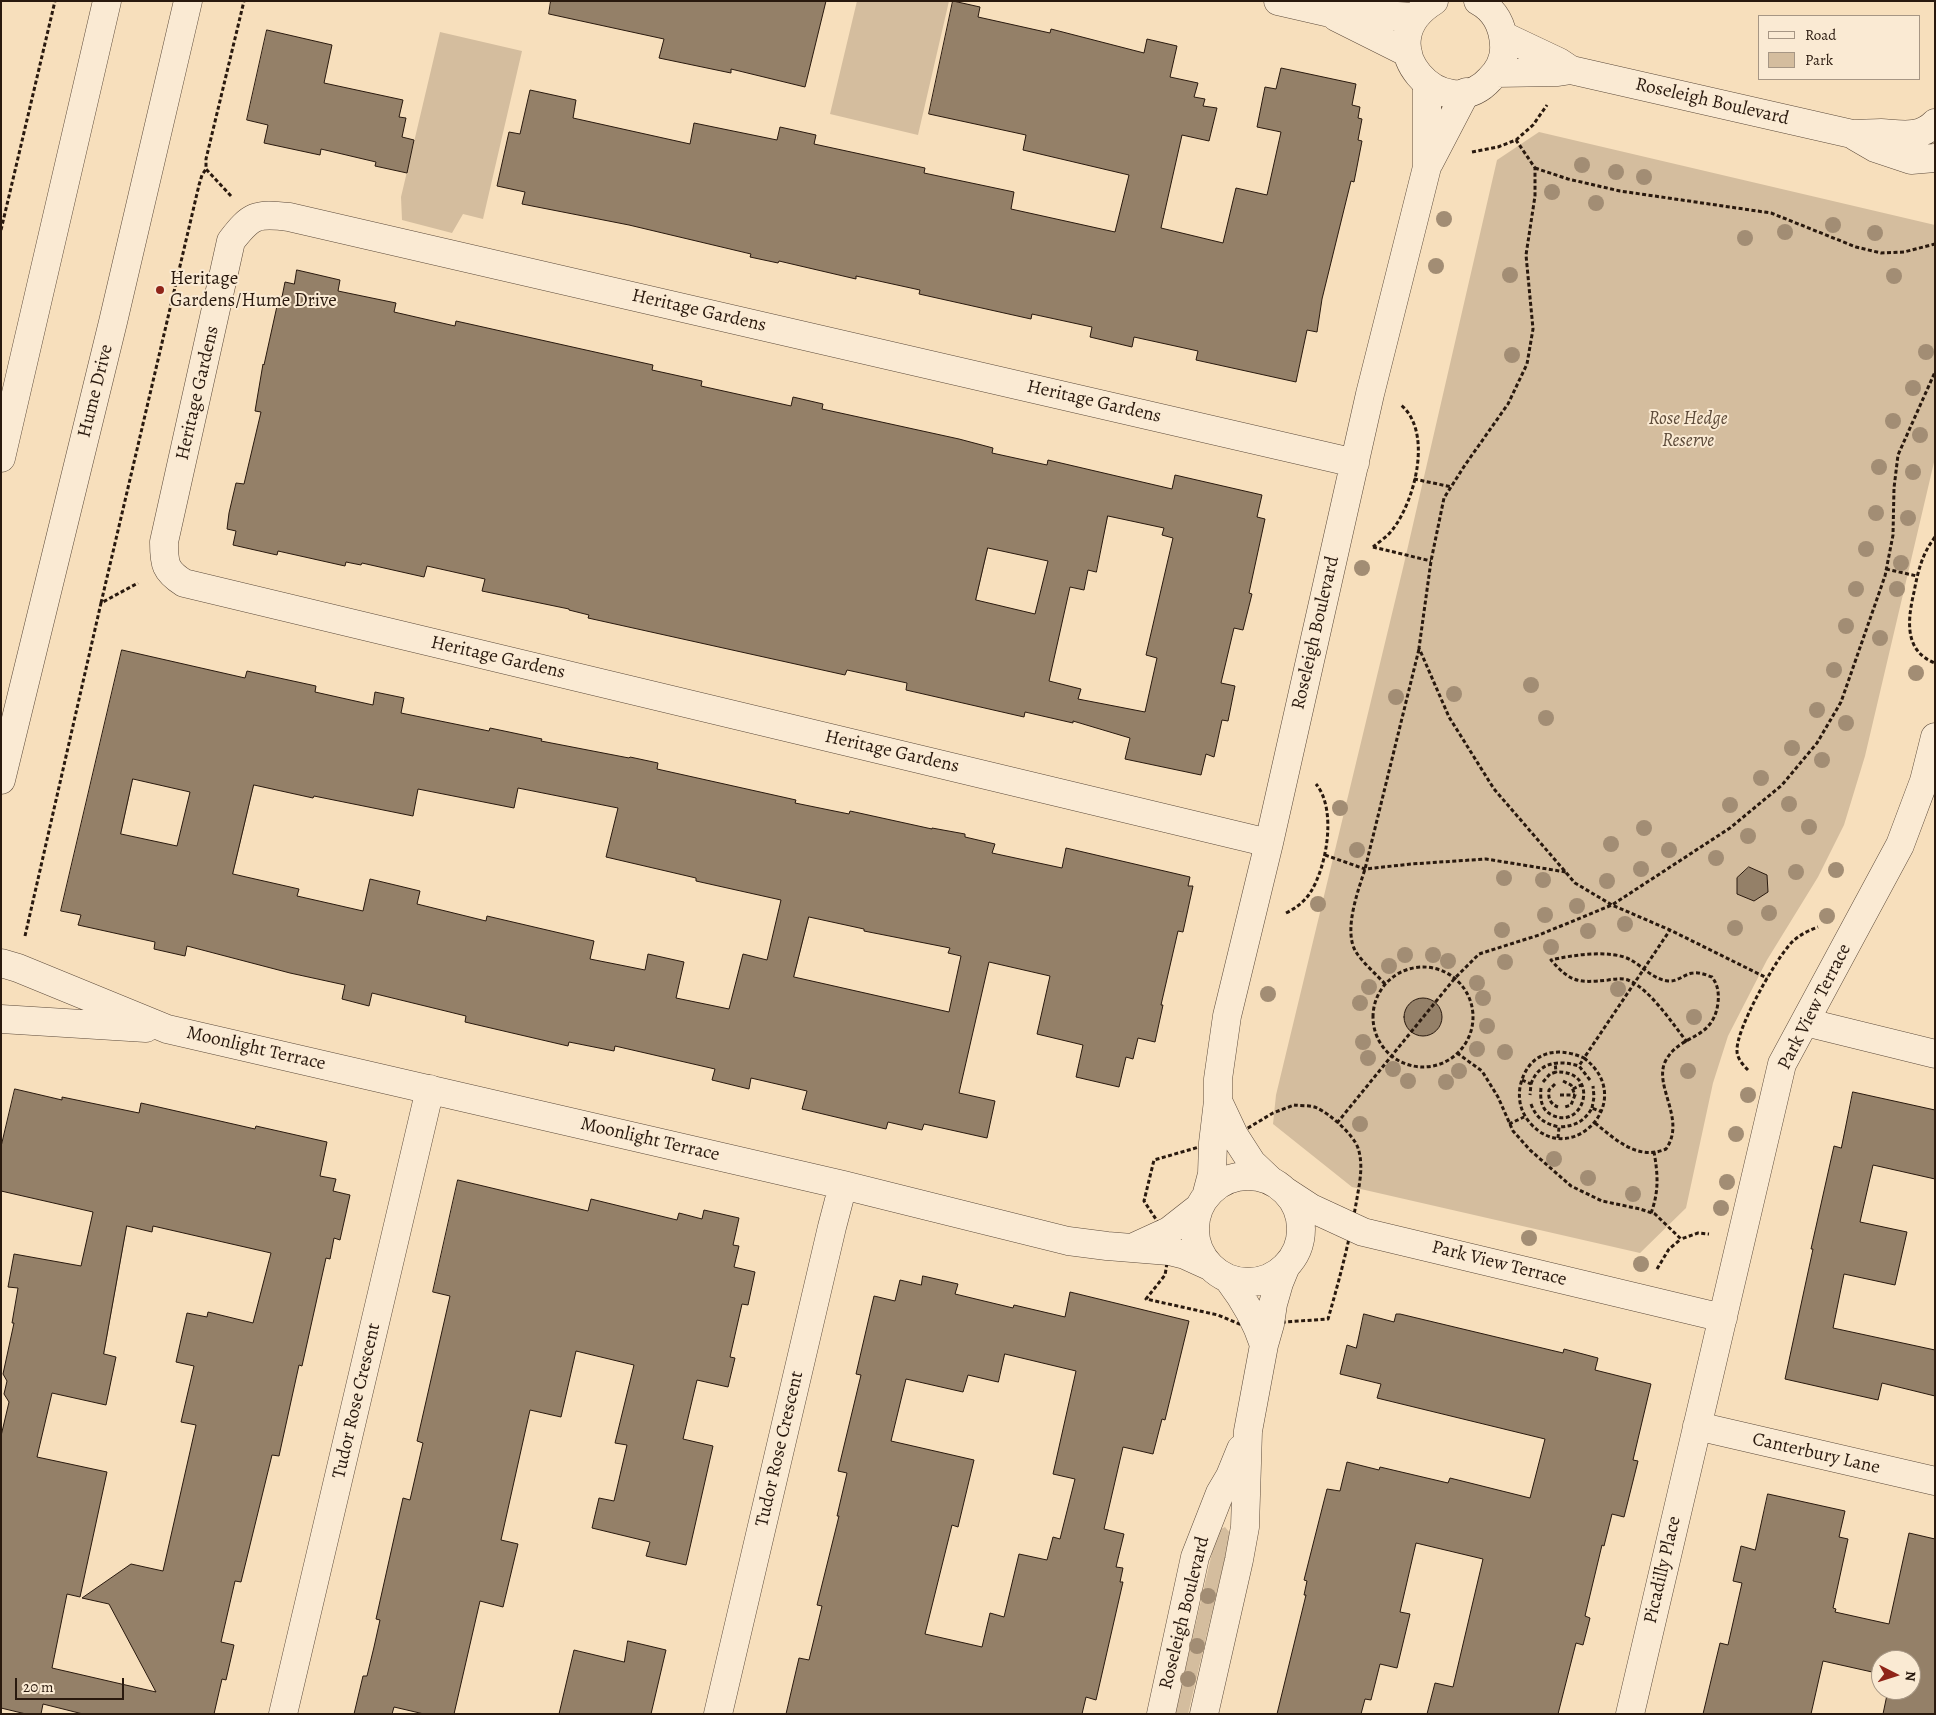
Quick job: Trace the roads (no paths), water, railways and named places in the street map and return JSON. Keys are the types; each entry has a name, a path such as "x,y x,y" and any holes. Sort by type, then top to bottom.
{"street":[{"path":"1,458 107,1"},
{"name":"Hume Drive","path":"1,780 111,332 188,1"},
{"path":"1278,1 1326,12 1408,53"},
{"path":"1424,9 1409,28 1407,40 1408,53 1412,65 1418,76 1440,91 1466,92 1477,89 1488,82 1496,73 1505,49 1504,36 1494,13 1482,2"},
{"path":"1326,12 1424,9"},
{"name":"Roseleigh Boulevard","path":"1504,36 1559,62 1571,70 1852,134 1910,135 1922,133 1934,127"},
{"name":"Roseleigh Boulevard","path":"1496,73 1571,70"},
{"name":"Roseleigh Boulevard","path":"1428,84 1433,157"},
{"name":"Roseleigh Boulevard","path":"1202,1201 1212,1174 1218,1079 1227,1016 1269,843 1370,394 1433,157 1466,92"},
{"name":"Roseleigh Boulevard","path":"1852,134 1875,148 1911,160 1935,158"},
{"name":"Heritage Gardens","path":"1269,843 184,583 167,568 164,557 164,542 231,242 242,227 252,218 270,214 289,217 1355,463"},
{"name":"Park View Terrace","path":"1697,1426 1782,1064 1900,845 1924,781 1935,737"},
{"name":"Moonlight Terrace","path":"10,965 167,1029 843,1185 1068,1241 1169,1251 1185,1255 1207,1265"},
{"name":"Moonlight Terrace","path":"1,1019 167,1029"},
{"path":"1805,1022 1935,1054"},
{"name":"Tudor Rose Crescent","path":"283,1714 430,1089"},
{"name":"Roseleigh Boulevard","path":"1218,1101 1234,1134 1252,1163 1278,1186"},
{"path":"1255,1175 1278,1186 1295,1204 1301,1220 1300,1236 1291,1260 1274,1276 1260,1282 1244,1283 1229,1280 1217,1274 1207,1265 1199,1252 1195,1239 1194,1224 1202,1201 1221,1182 1237,1176 1255,1175"},
{"name":"Tudor Rose Crescent","path":"718,1714 843,1185"},
{"name":"Park View Terrace","path":"1278,1186 1312,1208 1358,1229 1722,1318"},
{"name":"Moonlight Terrace","path":"1134,1247 1169,1230 1202,1201"},
{"name":"Park View Terrace","path":"1291,1260 1309,1243 1323,1237 1358,1229"},
{"name":"Roseleigh Boulevard","path":"1204,1714 1245,1527 1248,1431 1264,1345 1275,1297 1291,1260"},
{"name":"Roseleigh Boulevard","path":"1229,1280 1258,1325 1264,1345"},
{"name":"Canterbury Lane","path":"1697,1426 1935,1481"},
{"name":"Picadilly Place","path":"1630,1714 1697,1426"},
{"name":"Roseleigh Boulevard","path":"1161,1714 1195,1557 1216,1500 1230,1476 1248,1431"}],"place":[{"name":"Heritage Gardens/Hume Drive","path":"160,290"}],"park label":[{"name":"Rose Hedge Reserve","path":"1688,430"}]}
